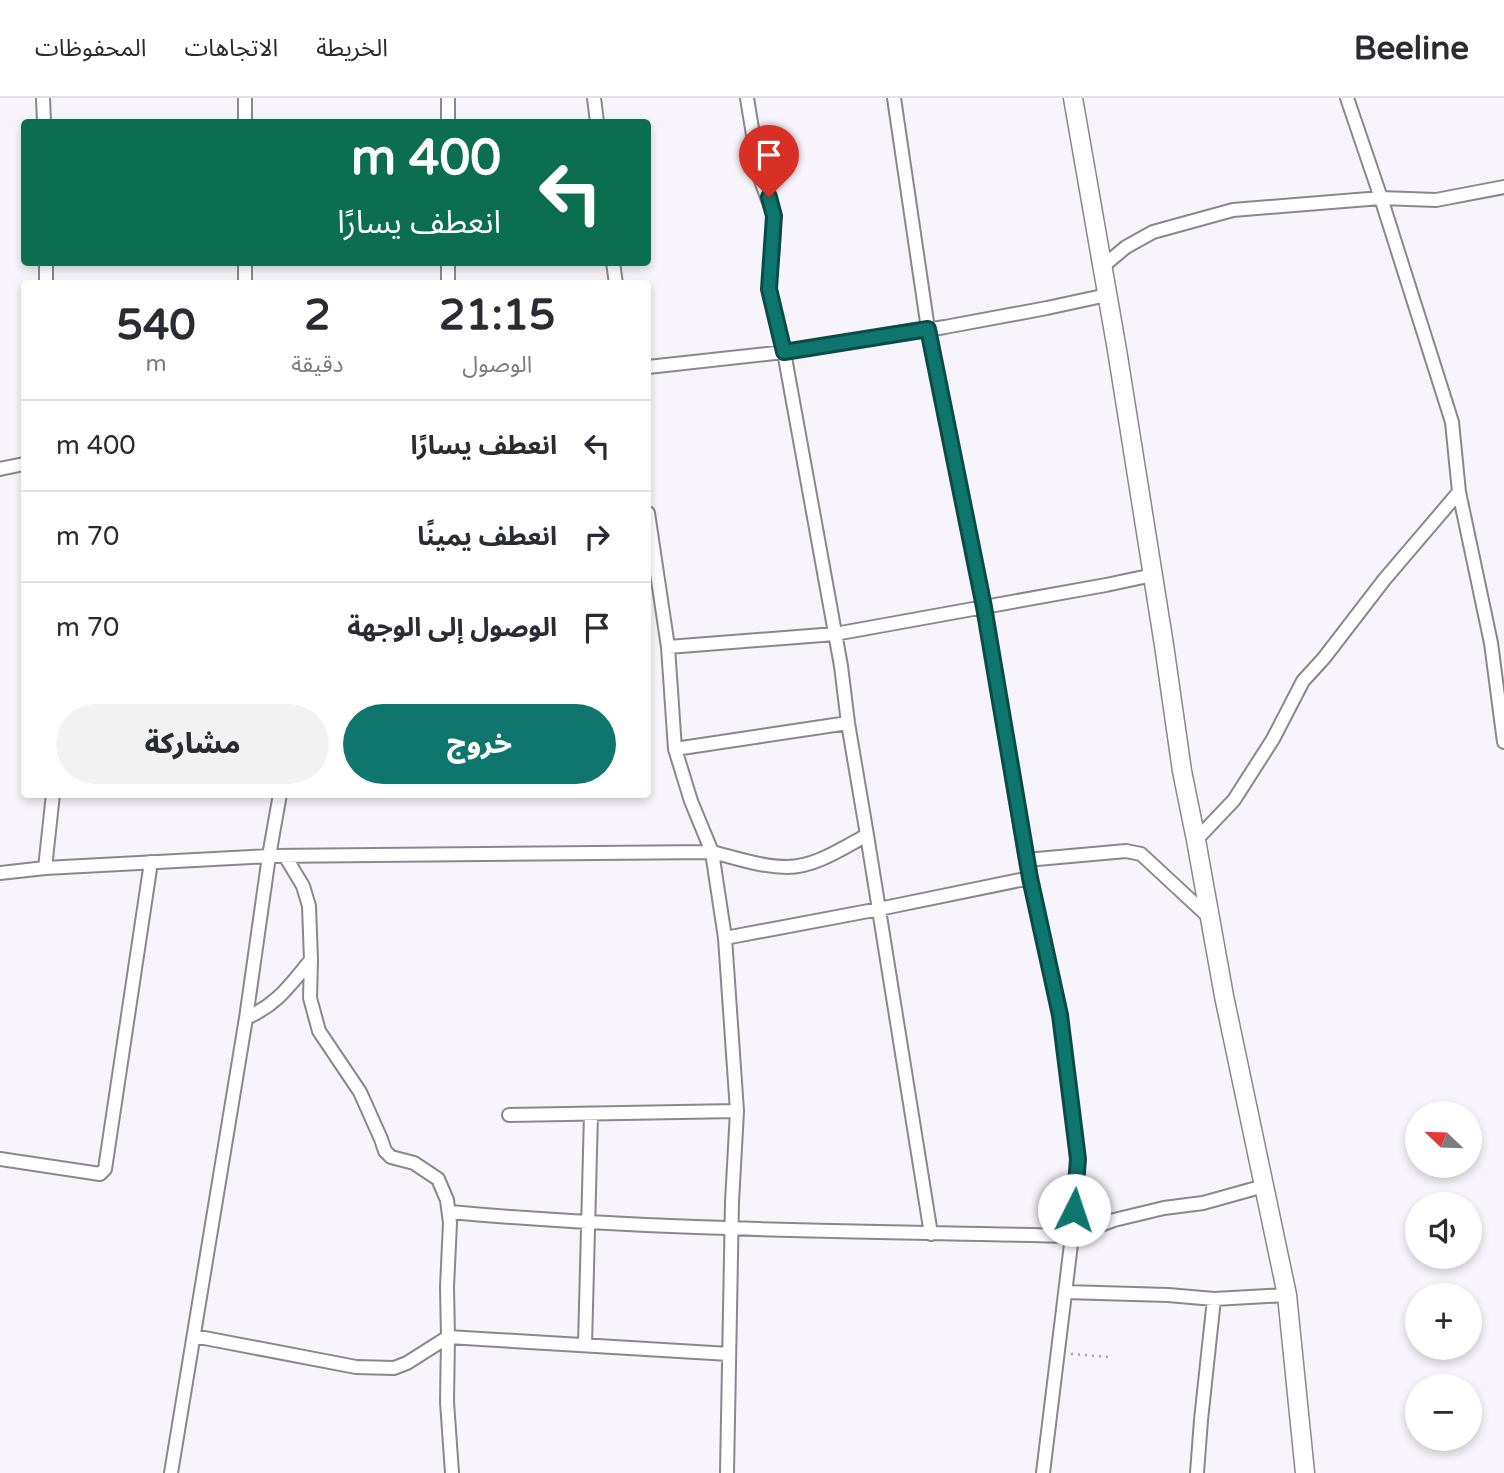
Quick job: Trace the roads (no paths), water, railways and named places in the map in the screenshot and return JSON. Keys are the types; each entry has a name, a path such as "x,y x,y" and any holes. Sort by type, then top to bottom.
{"street":[{"path":"43,98 44,119"},
{"path":"244,98 245,119"},
{"path":"448,98 448,119"},
{"path":"594,98 597,119"},
{"path":"747,98 760,178 774,216 769,289 784,352 835,634 930,1234"},
{"path":"894,98 928,329 984,607 1026,860 1060,1015 1078,1159 1072,1236 1043,1473"},
{"path":"1073,98 1153,575 1182,771 1224,996 1287,1295 1305,1473"},
{"path":"1347,98 1452,422 1459,492 1491,643 1504,743"},
{"path":"1102,267 1126,247 1153,232 1233,210 1381,198 1436,200 1504,187"},
{"path":"651,367 784,352 945,327 1107,295"},
{"path":"0,469 21,465"},
{"path":"1196,840 1234,800 1273,739 1303,681 1459,492"},
{"path":"651,534 667,647 676,749 691,801 712,852 725,938 737,1111 732,1202 727,1473"},
{"path":"667,647 835,634 1153,575"},
{"path":"676,749 848,723"},
{"path":"45,868 53,798"},
{"path":"171,1473 279,798"},
{"path":"0,873 45,868 269,856 712,852 771,866 789,867 807,863 867,835"},
{"path":"1026,860 1126,850 1141,854 1210,918"},
{"path":"285,856 303,887 309,906 310,998 319,1031 360,1092 385,1151 391,1157 414,1163 438,1180 447,1200 450,1212 447,1402 452,1473"},
{"path":"0,1159 100,1174 105,1169 151,862"},
{"path":"725,938 1030,878"},
{"path":"246,1018 279,999 311,960"},
{"path":"509,1115 737,1111"},
{"path":"585,1345 591,1114"},
{"path":"450,1212 520,1219 733,1228 1072,1236 1114,1220 1164,1208 1203,1203 1265,1186"},
{"path":"1065,1292 1214,1299 1287,1295"},
{"path":"1197,1473 1214,1299"},
{"path":"194,1336 356,1367 394,1368 407,1363 448,1337 729,1354"}]}
